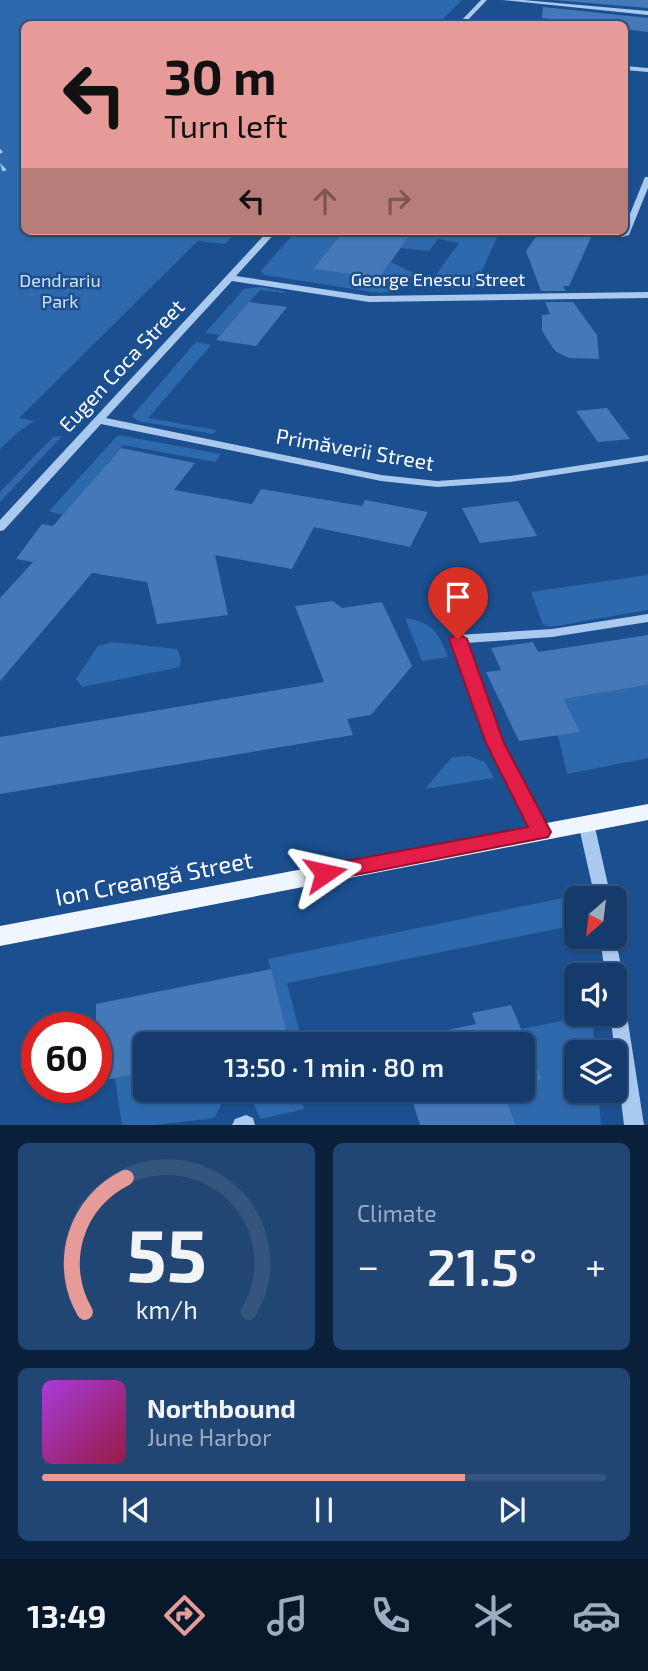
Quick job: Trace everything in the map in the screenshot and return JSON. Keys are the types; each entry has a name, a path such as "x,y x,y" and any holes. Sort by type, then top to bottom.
{"main road":[{"name":"Ion Creangă Street","path":"0,936 648,812"}],"street":[{"path":"464,21 484,0"},
{"path":"505,0 648,13"},
{"path":"628,68 648,70"},
{"path":"628,228 648,179"},
{"name":"Eugen Coca Street","path":"0,527 269,235"},
{"name":"George Enescu Street","path":"229,278 369,299 648,295"},
{"name":"Primăverii Street","path":"98,421 381,478 438,484 510,479 648,458"},
{"path":"541,832 495,743 458,639 552,633 648,618"},
{"path":"586,823 600,886"},
{"path":"621,1026 634,1125"}],"green space":[{"name":"Dendrariu Park","path":"0,0 462,0 441,21 21,21 21,235 233,235 225,244 198,241 19,418 34,421 0,449"},
{"path":"292,235 341,235 314,269 379,278 391,262 414,273 399,291 379,293 264,275 261,271"},
{"path":"410,235 498,235 474,288 446,288 435,285 433,279 459,243 438,239 429,251 401,248"},
{"path":"260,287 285,293 260,290 220,335 205,333 244,289"},
{"path":"196,342 211,345 148,418 216,430 213,434 138,421 132,416"},
{"path":"118,435 221,454 215,462 123,445 63,515 49,511"},
{"path":"62,436 0,502 0,492 53,437"},
{"path":"648,575 648,610 550,627 543,625 531,592"},
{"path":"405,618 422,623 433,630 448,657 422,661"},
{"path":"112,642 177,649 181,658 180,667 82,687 76,679 98,646"},
{"path":"648,685 648,758 567,774 558,735 580,732 564,699"},
{"path":"470,756 485,762 494,778 425,789 452,757"},
{"path":"564,898 564,927 287,983 300,1032 286,1032 268,959"},
{"path":"564,1021 564,1026 593,1026 594,1040 564,1040 564,1103 599,1103 601,1125 516,1125 507,1102 535,1102 535,1081 542,1079 535,1062 535,1032 522,1032 521,1029"},
{"path":"133,1074 133,1102 223,1102 214,1118 156,1125 122,1125 115,1078"},
{"path":"252,1102 303,1102 304,1109 261,1119"}],"building":[{"path":"553,0 648,0 648,8"},
{"path":"543,7 648,18 648,32 628,29 628,21 568,21 542,18"},
{"path":"341,235 410,235 379,278 313,269"},
{"path":"537,235 592,235 569,286 563,286 566,291 541,291 526,251"},
{"path":"249,302 287,307 256,346 216,340"},
{"path":"545,302 573,302 597,335 599,359 569,358 555,351 542,331 542,315 550,314"},
{"path":"607,408 630,439 598,442 576,411"},
{"path":"121,448 195,463 174,490 252,504 261,489 362,506 365,500 428,512 410,547 314,527 292,569 215,555 228,615 157,624 147,582 92,573 0,681 0,598 33,562 16,559 42,524 53,526"},
{"path":"518,501 537,536 480,543 462,508"},
{"path":"333,601 342,608 382,602 412,666 371,715 347,719 353,735 0,794 0,737 324,682 295,606"},
{"path":"648,635 648,685 564,699 580,732 519,741 486,672 501,670 491,648 533,642 538,652"},
{"path":"271,969 287,1032 133,1032 133,1074 112,1079 112,1012 96,1012 96,1004"},
{"path":"511,1005 522,1032 439,1032 476,1024 472,1013"},
{"path":"535,1062 542,1079 535,1081"},
{"path":"413,1102 507,1102 516,1125 420,1125"}],"waterway":[{"path":"0,165 4,170"}],"route":[{"path":"325,873 541,832 495,743 458,639"}]}
